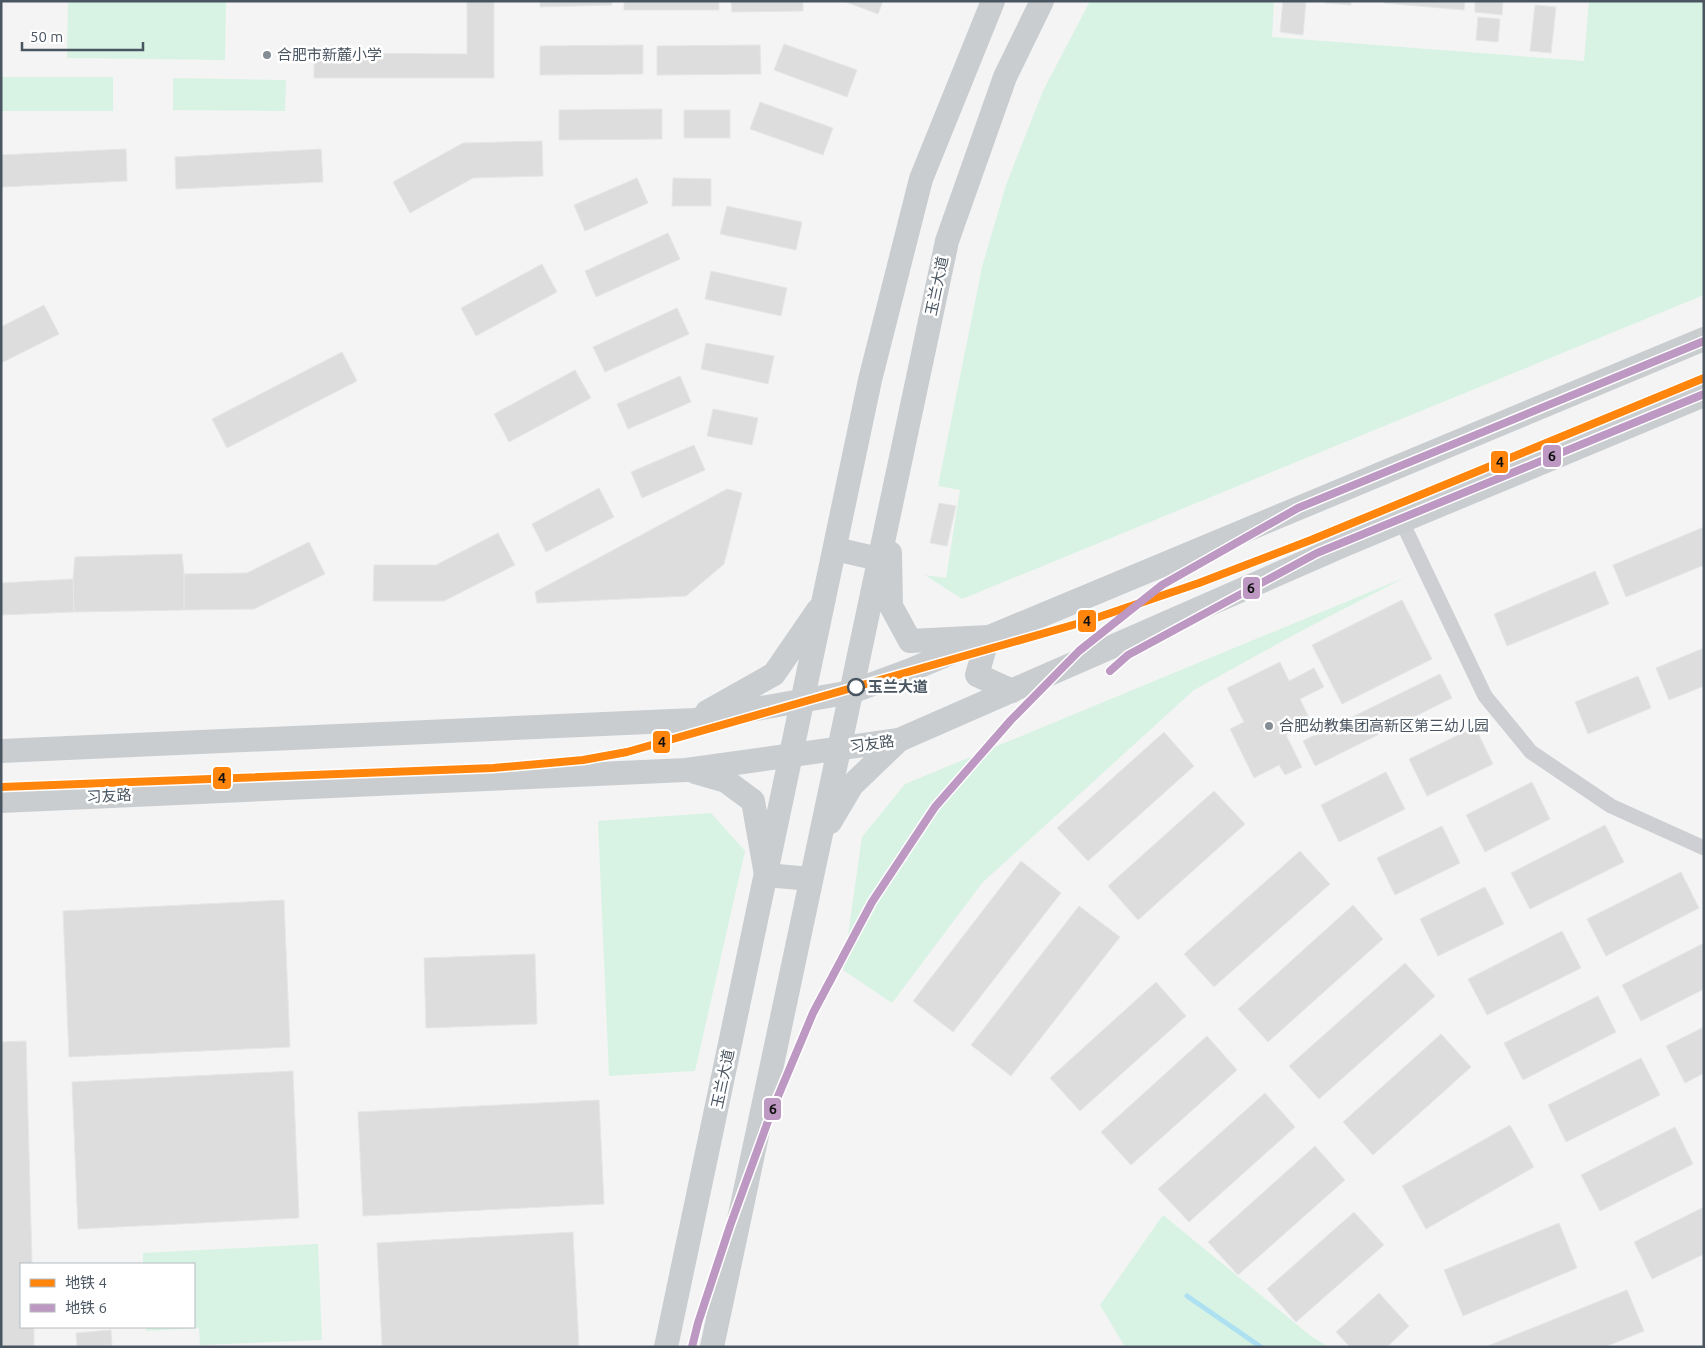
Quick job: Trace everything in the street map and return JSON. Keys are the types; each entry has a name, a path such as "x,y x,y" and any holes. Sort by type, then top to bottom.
{"main road":[{"name":"玉兰大道","path":"666,1347 870,380 921,179 993,1"},
{"name":"玉兰大道","path":"712,1347 947,241 1004,77 1042,1"},
{"path":"1,751 694,720 852,692 1704,340"},
{"name":"习友路","path":"1,801 686,770 900,740 1344,545 1704,395"},
{"path":"888,517 891,606 910,641 988,637"},
{"path":"835,549 879,559"},
{"path":"694,720 774,674 823,603"},
{"path":"988,637 977,674 1012,691"},
{"path":"820,839 852,785 900,740"},
{"path":"686,770 726,781 753,801 766,875 811,879"}],"street":[{"path":"1402,522 1485,696 1531,752 1611,806 1704,848"}],"green space":[{"path":"68,1 226,1 225,60 67,58"},
{"path":"1090,1 1274,1 1272,37 1584,61 1589,1 1704,1 1704,295 962,599 925,575 946,578 960,490 938,486 982,267 1006,185 1043,91"},
{"path":"1,77 113,77 113,111 1,111"},
{"path":"173,78 286,80 285,111 173,110"},
{"path":"1406,577 1301,631 1194,690 983,882 892,1003 843,970 862,837 905,784"},
{"path":"711,813 745,851 695,1071 609,1076 598,821"},
{"path":"1163,1215 1312,1337 1329,1347 1125,1347 1100,1305"},
{"path":"318,1244 322,1340 200,1345 199,1328 146,1331 146,1328 195,1328 195,1263 143,1263 143,1253"}],"building":[{"path":"467,1 494,1 494,78 314,78 314,53 467,54"},
{"path":"540,1 612,1 612,5 540,7"},
{"path":"624,1 719,1 719,10 624,10"},
{"path":"731,1 803,1 803,11 732,12"},
{"path":"843,1 883,1 878,14"},
{"path":"1283,1 1306,1 1303,35 1280,32"},
{"path":"1325,1 1351,1 1351,5 1325,3"},
{"path":"1384,1 1465,1 1464,10 1384,3"},
{"path":"1475,1 1503,1 1502,15 1475,12"},
{"path":"1535,5 1556,7 1551,53 1530,51"},
{"path":"1478,17 1500,19 1498,42 1476,40"},
{"path":"784,44 857,70 847,97 774,70"},
{"path":"643,45 643,74 540,75 540,46"},
{"path":"760,45 761,74 657,75 657,46"},
{"path":"760,102 833,128 823,155 750,129"},
{"path":"662,109 662,139 559,140 559,110"},
{"path":"684,110 730,110 730,138 684,138"},
{"path":"542,141 543,176 473,178 410,213 393,182 463,143"},
{"path":"126,149 127,181 1,187 1,155"},
{"path":"321,149 323,182 176,189 175,157"},
{"path":"637,178 648,203 585,231 574,205"},
{"path":"673,178 711,179 711,206 672,206"},
{"path":"727,206 802,222 796,250 720,234"},
{"path":"668,233 680,259 596,297 585,271"},
{"path":"542,264 557,292 476,336 461,308"},
{"path":"711,271 787,288 781,316 705,299"},
{"path":"44,305 59,334 1,363 1,327"},
{"path":"677,308 689,334 605,372 593,347"},
{"path":"706,343 774,356 768,384 701,369"},
{"path":"342,352 357,381 227,448 212,419"},
{"path":"575,370 591,398 509,442 494,414"},
{"path":"680,376 691,402 628,429 617,404"},
{"path":"713,409 758,418 752,445 707,436"},
{"path":"694,445 705,470 642,498 631,472"},
{"path":"599,488 614,517 546,552 532,524"},
{"path":"727,489 742,493 724,564 686,596 537,603 535,592"},
{"path":"939,503 956,506 947,546 930,543"},
{"path":"1704,527 1704,565 1626,597 1613,565"},
{"path":"498,533 515,565 444,601 373,601 374,565 436,565"},
{"path":"309,542 325,574 254,609 184,610 184,574 247,573"},
{"path":"182,554 184,610 74,612 73,579 75,557"},
{"path":"1595,571 1609,604 1507,646 1494,614"},
{"path":"73,579 74,612 1,615 1,583"},
{"path":"1402,600 1432,659 1342,704 1312,645"},
{"path":"1704,648 1704,686 1669,700 1656,668"},
{"path":"1280,662 1289,681 1314,668 1324,687 1300,699 1311,722 1286,735 1302,767 1285,775 1279,765 1254,778 1230,729 1244,722 1227,688"},
{"path":"1440,674 1452,698 1315,766 1303,741"},
{"path":"1638,676 1651,708 1588,734 1575,702"},
{"path":"1475,727 1493,764 1427,796 1409,759"},
{"path":"1164,732 1194,766 1088,861 1057,828"},
{"path":"1386,772 1405,809 1339,842 1321,805"},
{"path":"1532,782 1550,819 1485,852 1466,815"},
{"path":"1214,791 1245,824 1138,920 1108,886"},
{"path":"1605,825 1624,862 1530,909 1511,873"},
{"path":"1442,826 1460,863 1395,895 1377,858"},
{"path":"1300,851 1330,884 1214,987 1184,954"},
{"path":"1021,861 1061,893 953,1032 913,1001"},
{"path":"1681,872 1699,908 1606,956 1587,919"},
{"path":"1485,887 1504,924 1438,956 1420,919"},
{"path":"284,900 290,1047 69,1057 63,911"},
{"path":"1353,905 1383,939 1268,1042 1238,1009"},
{"path":"1079,906 1120,937 1011,1076 971,1045"},
{"path":"1562,931 1581,968 1487,1015 1468,979"},
{"path":"1704,943 1704,989 1641,1021 1622,985"},
{"path":"535,954 537,1024 426,1028 424,958"},
{"path":"1405,963 1435,996 1319,1099 1289,1066"},
{"path":"1156,982 1186,1016 1080,1111 1050,1078"},
{"path":"1598,996 1616,1032 1523,1080 1504,1043"},
{"path":"1704,1027 1704,1073 1685,1083 1666,1046"},
{"path":"1441,1034 1471,1067 1373,1155 1343,1122"},
{"path":"1207,1036 1237,1070 1131,1165 1101,1132"},
{"path":"26,1041 32,1263 20,1263 20,1328 34,1328 34,1347 1,1347 1,1042"},
{"path":"1641,1058 1660,1095 1566,1142 1548,1105"},
{"path":"293,1071 299,1218 78,1229 72,1082"},
{"path":"1265,1093 1295,1127 1189,1222 1158,1189"},
{"path":"599,1100 604,1204 363,1216 358,1112"},
{"path":"1510,1125 1534,1167 1426,1229 1402,1186"},
{"path":"1675,1127 1693,1164 1600,1211 1581,1175"},
{"path":"1315,1146 1345,1180 1238,1275 1208,1242"},
{"path":"1704,1207 1704,1254 1652,1279 1634,1242"},
{"path":"1354,1212 1384,1245 1296,1322 1267,1289"},
{"path":"1559,1223 1577,1268 1463,1316 1444,1270"},
{"path":"573,1232 579,1347 382,1347 377,1243"},
{"path":"1627,1290 1644,1331 1605,1347 1485,1347"},
{"path":"1379,1293 1409,1326 1387,1347 1350,1347 1336,1332"},
{"path":"111,1330 112,1347 77,1347 76,1333"}],"waterway":[{"path":"1187,1296 1261,1347"}],"metro line":[{"name":"6","path":"692,1347 730,1226 771,1113 813,1013 872,902 935,807 1011,720 1079,651 1162,585 1298,508 1704,341"},
{"name":"4","path":"1,787 493,768 583,760 627,752 1087,621 1199,583 1311,540 1704,378"},
{"name":"6","path":"1110,671 1128,655 1317,553 1704,394"}],"place":[{"name":"合肥市新麓小学","path":"267,55"},
{"name":"玉兰大道","path":"856,687"},
{"name":"合肥幼教集团高新区第三幼儿园","path":"1269,726"}]}
